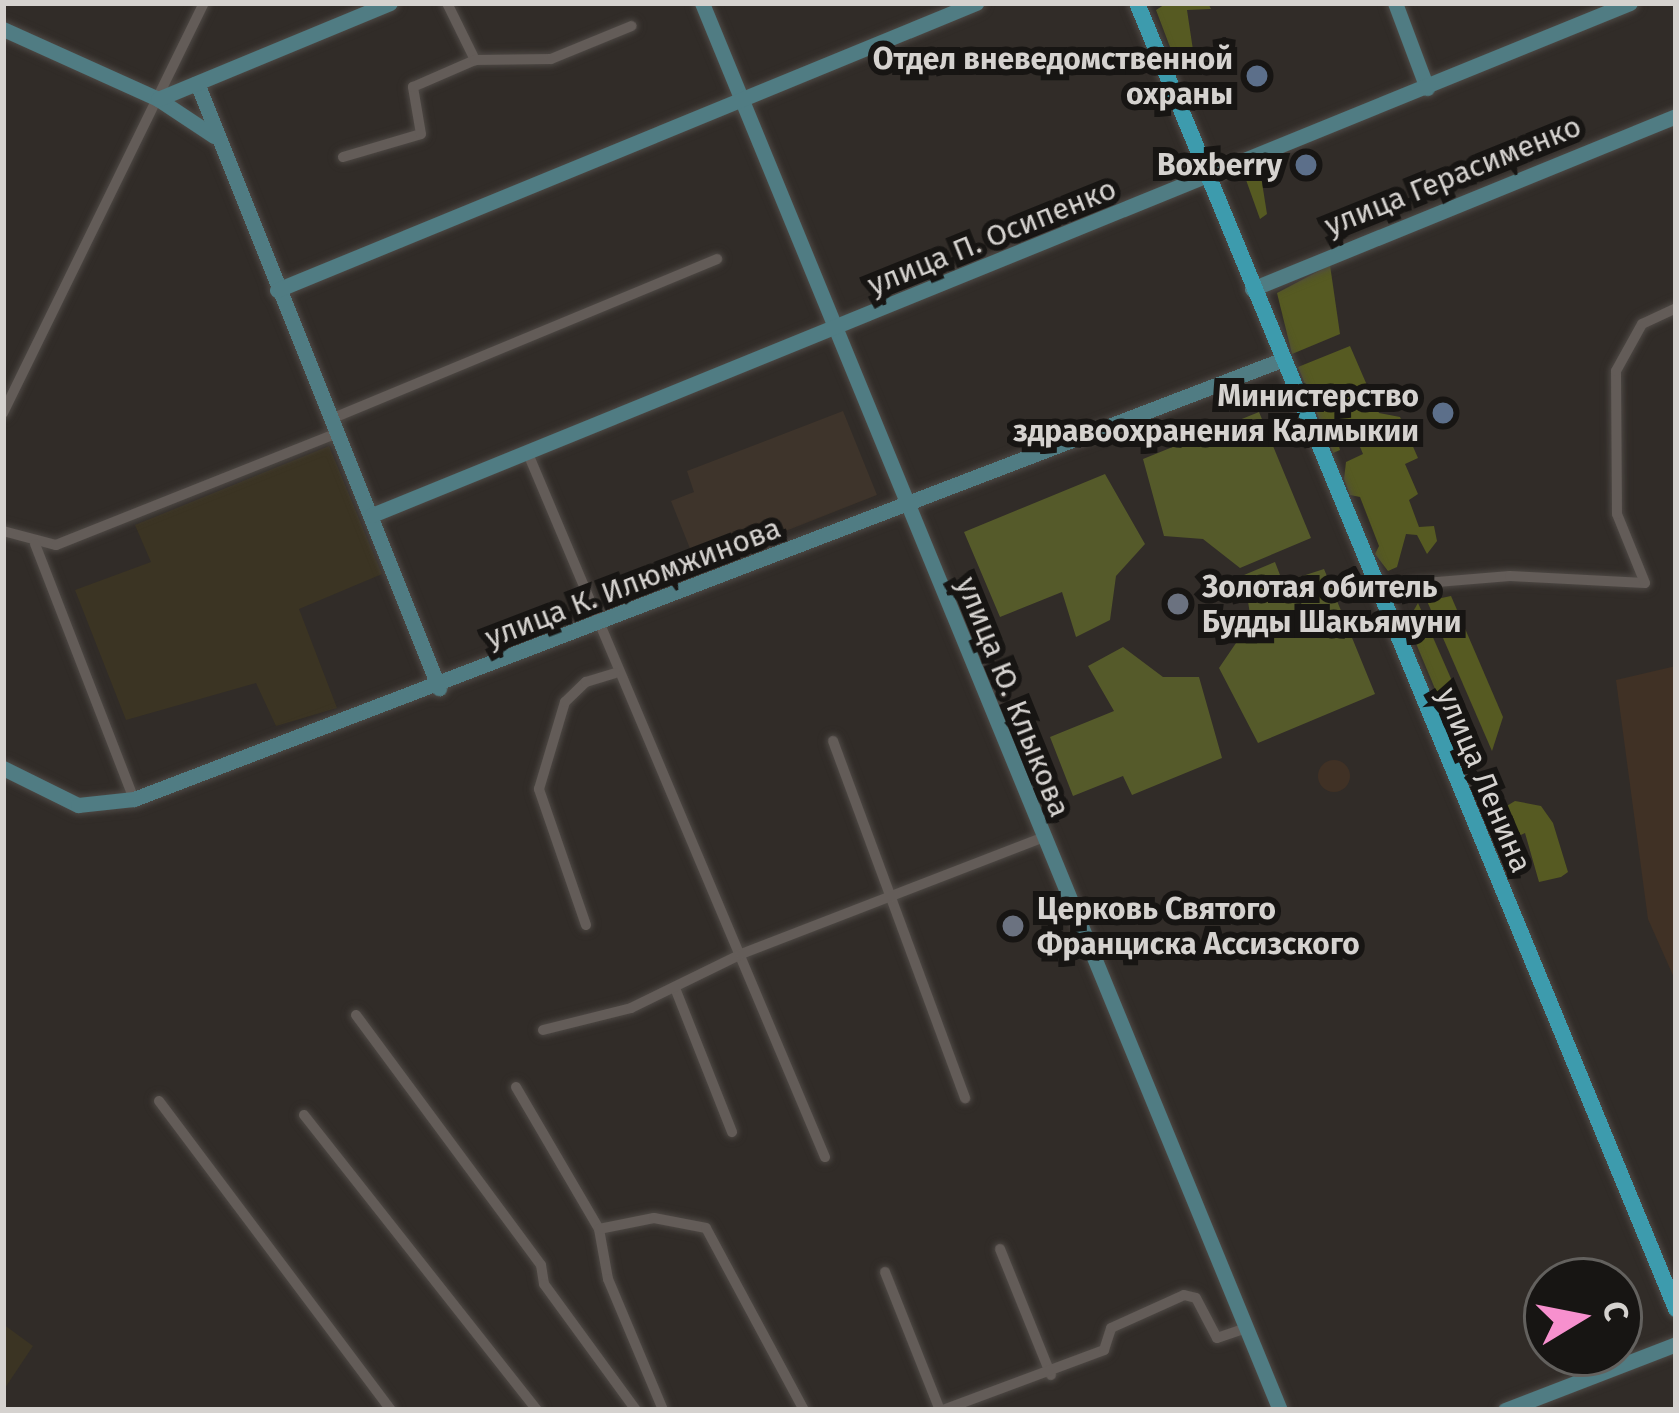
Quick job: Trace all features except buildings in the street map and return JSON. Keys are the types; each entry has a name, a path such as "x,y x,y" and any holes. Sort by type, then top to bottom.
{"main road":[{"name":"улица Ленина","path":"1137,3 1676,1309"}],"street":[{"path":"3,413 204,3"},
{"path":"158,99 390,3"},
{"path":"447,3 475,60"},
{"name":"улица Ю. Клыкова","path":"702,3 1280,1410"},
{"path":"277,290 976,3"},
{"path":"1395,3 1427,88"},
{"name":"улица П. Осипенко","path":"372,515 529,456 1630,3"},
{"path":"343,157 422,134 413,87 475,60 551,59 632,26"},
{"path":"3,29 158,99 214,136"},
{"path":"197,83 214,136 439,688"},
{"name":"улица Герасименко","path":"1252,289 1676,116"},
{"path":"3,531 35,544 56,545 717,259"},
{"path":"1379,596 1413,584 1510,576 1645,583 1617,514 1616,370 1642,324 1676,308"},
{"name":"улица К. Илюмжинова","path":"3,768 78,805 134,799 439,688 1281,360"},
{"path":"529,456 615,673 825,1156"},
{"path":"35,544 134,799"},
{"path":"586,926 539,788 565,701 586,682 615,673"},
{"path":"833,741 965,1098"},
{"path":"543,1030 674,988 741,954 1042,838"},
{"path":"674,988 732,1132"},
{"path":"356,1015 542,1265 544,1284 636,1410"},
{"path":"516,1087 599,1228 608,1279 663,1410"},
{"path":"159,1101 391,1410"},
{"path":"304,1114 537,1410"},
{"path":"599,1228 654,1218 706,1228 804,1410"},
{"path":"1000,1250 1051,1376"},
{"path":"885,1272 942,1410 1051,1376 1104,1350 1111,1328 1184,1295 1196,1298 1216,1338 1246,1328"},
{"path":"1505,1410 1676,1344"}],"shaded area":[{"path":"843,411 877,495 697,566 671,501 694,492 687,471"},
{"path":"329,446 382,574 299,609 337,708 276,726 256,683 126,720 75,590 151,562 135,525"},
{"path":"1676,666 1676,982 1648,919 1616,680"},
{"path":"1334,760 1345,765 1350,776 1345,787 1334,792 1323,787 1318,776 1323,765"},
{"path":"3,1324 33,1346 3,1391"}],"green space":[{"path":"1167,3 1208,3 1211,9 1187,10 1193,50 1173,55 1156,10"},
{"path":"1260,170 1267,214 1260,219 1245,177"},
{"path":"1330,265 1340,334 1292,354 1277,293"},
{"path":"1350,346 1379,413 1400,417 1418,458 1405,464 1418,494 1409,500 1419,527 1434,526 1437,541 1427,554 1417,535 1406,534 1397,567 1388,571 1375,554 1379,546 1360,497 1350,495 1344,479 1346,462 1363,454 1351,425 1335,432 1340,450 1333,453 1298,367"},
{"path":"1259,412 1311,538 1240,568 1203,539 1164,536 1143,459"},
{"path":"1105,474 1145,544 1116,576 1110,620 1076,637 1062,592 1000,617 964,532"},
{"path":"1275,562 1280,575 1260,583 1262,589 1324,569 1375,694 1258,743 1219,668 1251,621 1244,575"},
{"path":"1451,596 1503,717 1492,751 1427,601"},
{"path":"1418,603 1483,752 1474,759 1464,758 1407,622"},
{"path":"1123,647 1163,677 1199,677 1222,758 1132,795 1123,776 1073,796 1050,737 1114,711 1088,666"},
{"path":"1515,801 1541,806 1553,823 1568,872 1561,877 1539,882 1525,833 1506,842 1505,807"}],"place":[{"name":"Отдел вневедомственной охраны","path":"1257,76"},
{"name":"Boxberry","path":"1306,165"},
{"name":"Министерство здравоохранения Калмыкии","path":"1443,413"},
{"name":"Золотая обитель Будды Шакьямуни","path":"1178,604"},
{"name":"Церковь Святого Франциска Ассизского","path":"1013,926"}]}
